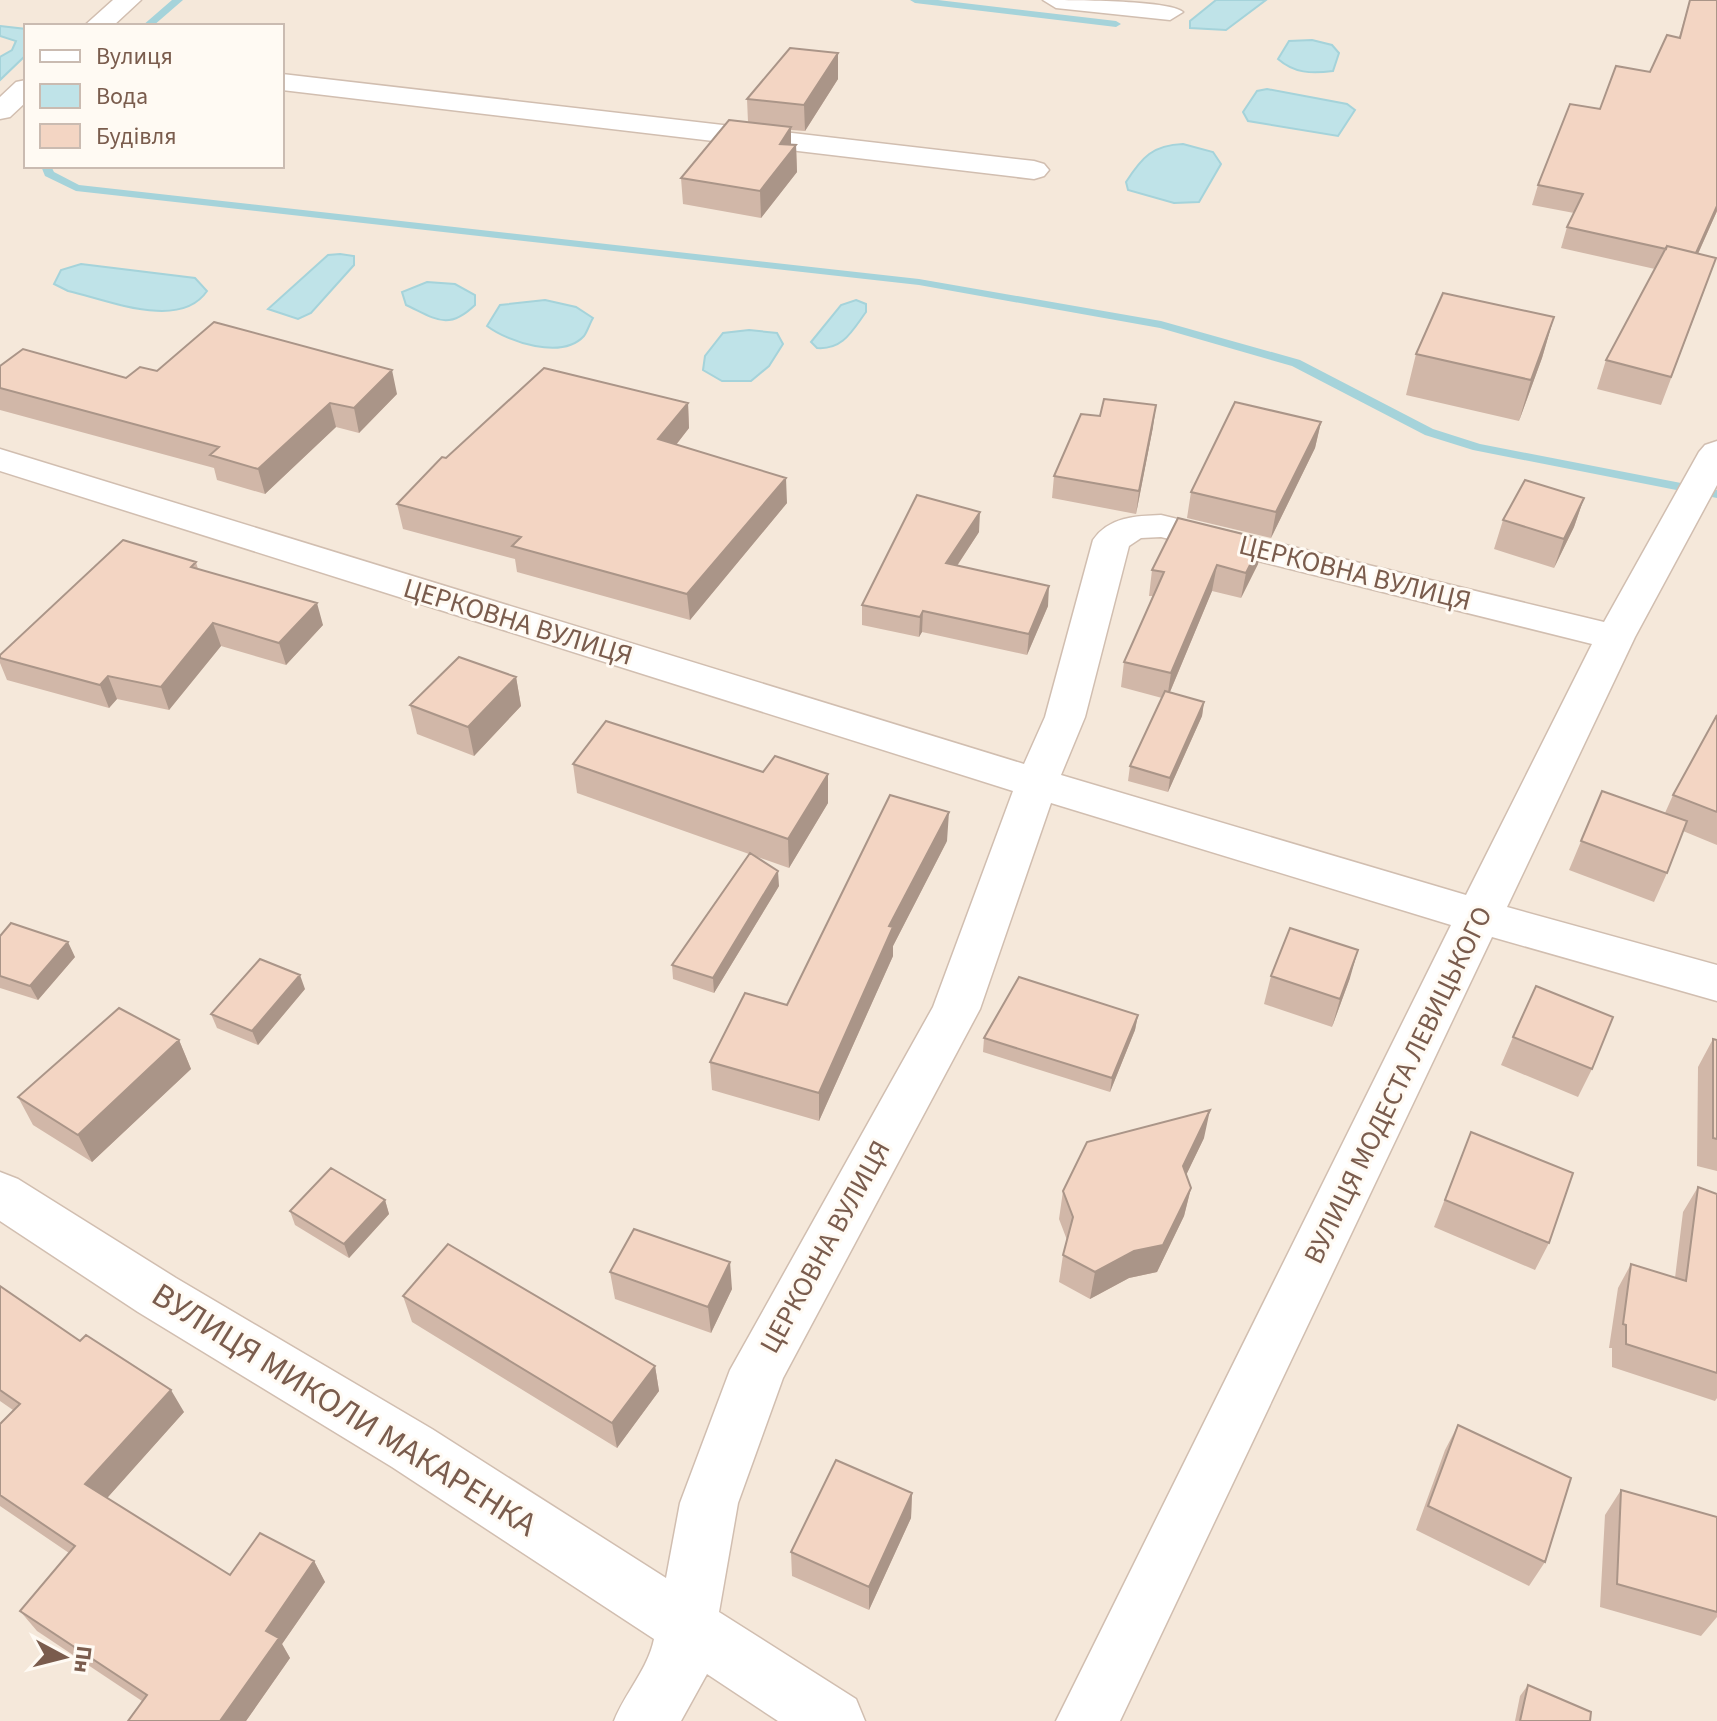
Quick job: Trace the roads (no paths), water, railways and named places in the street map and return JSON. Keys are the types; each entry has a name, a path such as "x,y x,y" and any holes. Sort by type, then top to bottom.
{"street":[{"path":"99,24 128,0"},
{"path":"1056,0 1170,12"},
{"path":"284,82 1034,170"},
{"path":"0,111 24,90"},
{"name":"ЦЕРКОВНА ВУЛИЦЯ","path":"0,460 1037,783 1717,983"},
{"name":"ВУЛИЦЯ МОДЕСТА ЛЕВИЦЬКОГО","path":"1087,1721 1615,637 1704,478"},
{"name":"ЦЕРКОВНА ВУЛИЦЯ","path":"645,1721 679,1668 709,1503 758,1370 956,1009 1037,783 1065,717 1112,540 1133,527 1161,526 1615,637"},
{"name":"ВУЛИЦЯ МИКОЛИ МАКАРЕНКА","path":"0,1194 157,1295 412,1448 834,1721"}],"water":[{"path":"1216,0 1266,0 1226,30 1190,28 1190,21"},
{"path":"0,26 24,29 24,57 0,80 0,57 12,50 16,41 0,36"},
{"path":"1312,40 1332,45 1339,53 1333,71 1303,71 1278,59 1289,41"},
{"path":"1267,89 1347,104 1355,110 1338,136 1248,121 1243,112 1257,91"},
{"path":"1183,144 1213,152 1221,164 1199,202 1174,203 1128,190 1126,182 1149,154 1164,147"},
{"path":"328,255 354,256 354,265 311,313 298,319 268,309"},
{"path":"81,264 195,278 207,291 195,303 162,311 122,306 54,284 61,270"},
{"path":"427,282 455,284 475,295 475,305 457,318 442,320 406,305 402,292"},
{"path":"545,300 576,307 593,318 584,336 563,347 549,348 521,343 487,326 500,305"},
{"path":"856,300 866,304 866,312 851,332 834,346 817,348 811,342 841,305"},
{"path":"749,330 777,333 783,344 769,366 751,381 722,381 703,370 705,356 723,333"}],"waterway":[{"path":"149,24 178,0"},
{"path":"915,0 1116,24"},
{"path":"47,168 49,174 76,188 919,282 1161,325 1296,363 1429,432 1478,447 1717,494"}]}
